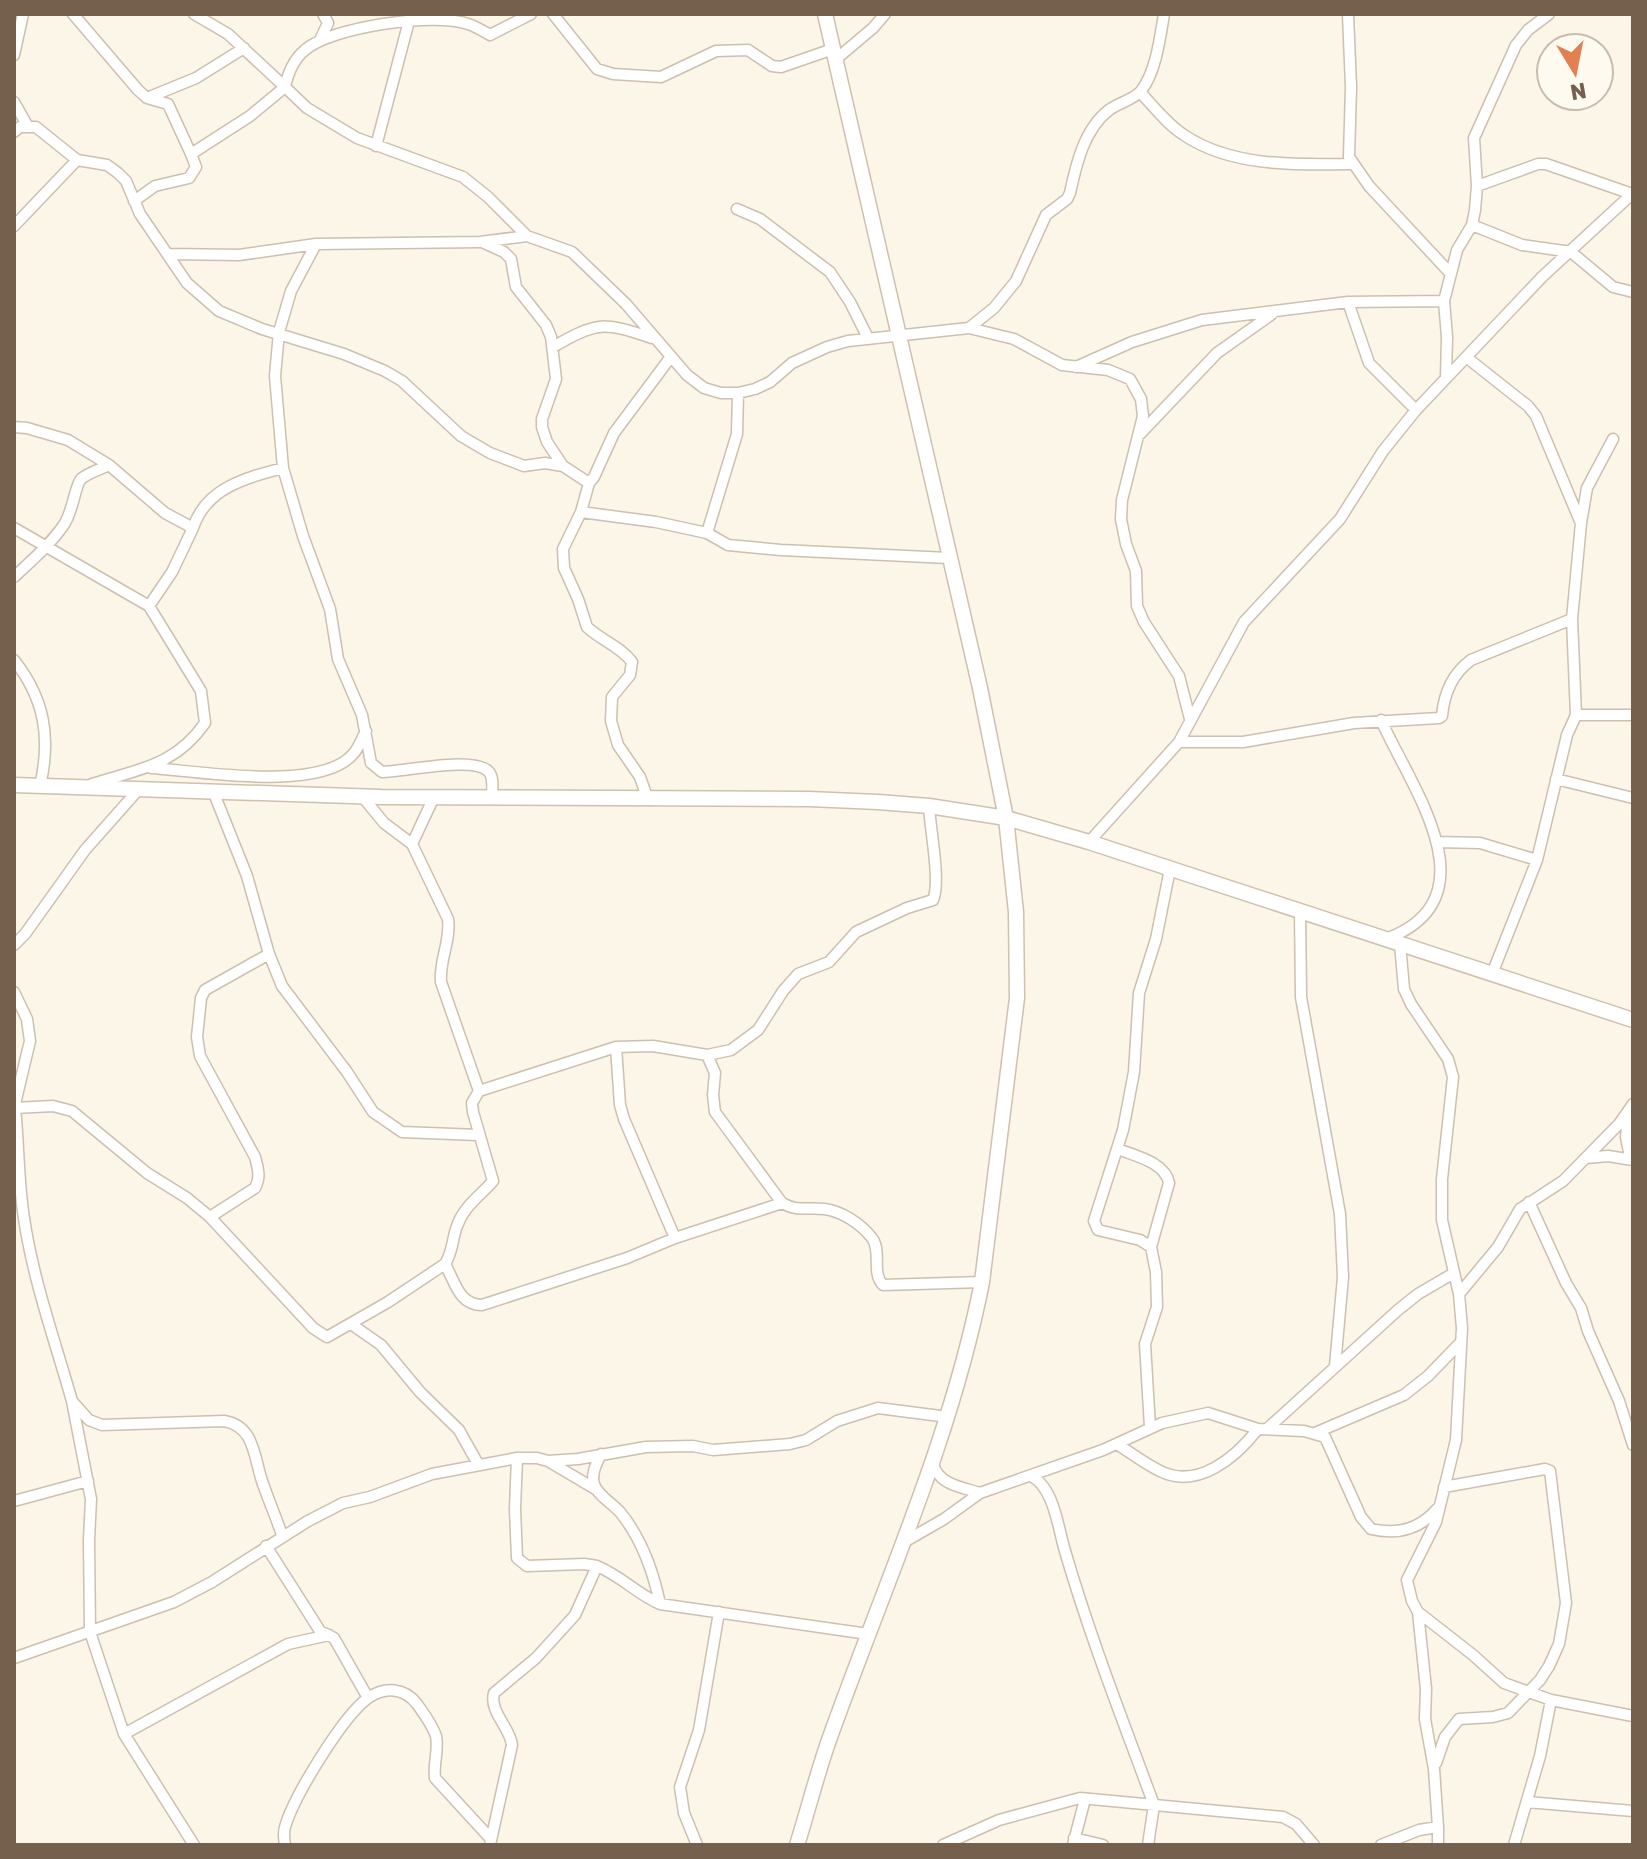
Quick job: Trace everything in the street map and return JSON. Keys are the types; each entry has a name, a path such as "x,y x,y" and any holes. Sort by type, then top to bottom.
{"street":[{"path":"14,55 23,14"},
{"path":"73,14 129,81 147,98 168,104 196,167 189,178 155,186 134,201"},
{"path":"194,14 228,34 307,108 357,138 463,177 527,236 572,252 626,304 670,358 704,388 721,393 738,393 770,382 792,363 818,350 868,338 969,328 1014,339 1073,368 1108,370 1130,379 1141,399 1143,416 1122,500 1121,519 1136,571 1137,606 1179,676 1190,719"},
{"path":"320,40 327,31 328,23 323,14"},
{"path":"376,146 414,21 430,14"},
{"path":"191,154 250,116 285,87 296,60 320,40 389,22 414,21 467,23 490,35 531,14"},
{"path":"553,14 597,69 613,74 661,77 710,51 741,48 772,66 781,67 834,54 873,28 885,14"},
{"path":"797,1845 828,1743 933,1464 973,1325 982,1282 1017,998 1016,912 1006,818 980,688 825,14"},
{"path":"969,328 994,308 1016,281 1043,220 1067,199 1083,148 1098,120 1140,92 1152,68 1164,14"},
{"path":"1348,14 1351,101 1348,152 1352,164 1451,274"},
{"path":"1446,377 1444,301 1457,250 1472,225 1477,186 1474,148 1479,125 1516,45 1528,30 1549,14"},
{"path":"147,98 196,78 244,48"},
{"path":"1140,92 1171,125 1198,143 1273,163 1352,164"},
{"path":"14,102 27,125"},
{"path":"14,132 27,125 36,127 77,160 107,165 126,181 140,214 197,294 219,311 262,329 344,354 402,381 461,436 490,453 524,466 545,463 563,466"},
{"path":"14,226 77,160"},
{"path":"1089,842 1179,742 1244,622 1340,519 1383,451 1416,410 1542,277 1632,194 1546,164 1538,164 1477,186"},
{"path":"737,209 760,219 830,272 868,338"},
{"path":"1472,225 1522,245 1571,252 1613,287 1633,292"},
{"path":"169,254 239,255 316,244 480,242 527,236"},
{"path":"480,242 504,252 511,259 516,287 546,325 553,347 556,379 542,427 547,442 563,466 589,483"},
{"path":"316,244 291,291 279,332 275,376 283,468 330,609 338,659 362,715 371,763 378,771 418,770 441,765 482,767 488,770 491,777 492,797"},
{"path":"1073,368 1132,342 1202,320 1348,302 1444,301"},
{"path":"1348,302 1369,363 1416,410"},
{"path":"1140,434 1217,353 1247,329 1277,311"},
{"path":"553,347 585,330 606,324 653,339"},
{"path":"1466,357 1528,406 1536,416 1581,523"},
{"path":"648,800 640,777 618,745 611,721 612,697 630,675 632,662 623,650 596,636 587,627 562,559 589,483 614,433 670,358"},
{"path":"707,533 737,434 738,393"},
{"path":"14,427 60,436 109,465 165,513 193,528"},
{"path":"1492,974 1537,860 1567,735 1576,715 1572,619 1581,523 1587,488 1613,439"},
{"path":"14,577 47,546 71,513 80,480 109,465"},
{"path":"149,606 172,572 198,514 211,498 242,480 283,468"},
{"path":"581,512 656,522 707,533 728,545 948,558"},
{"path":"14,528 149,606 201,691 205,723 184,749 166,760 81,787"},
{"path":"1179,742 1262,740 1301,731 1381,720 1441,718 1453,676 1461,667 1471,660 1572,619"},
{"path":"14,660 38,698 44,718 45,763 40,786"},
{"path":"1576,715 1633,715"},
{"path":"1381,720 1393,748 1422,798 1437,842 1440,877 1435,898 1417,921 1393,942"},
{"path":"145,767 221,775 309,775 343,763 354,754 366,731"},
{"path":"1556,779 1633,798"},
{"path":"14,785 362,796 809,799 929,806 1006,818 1089,842 1633,1020"},
{"path":"14,945 85,850 139,789"},
{"path":"213,791 247,876 269,954 282,986 379,1117 402,1132 478,1135"},
{"path":"362,796 384,823 412,844 448,919 450,931 440,969 441,982 479,1091"},
{"path":"412,844 434,797"},
{"path":"15,1108 53,1106 72,1111 147,1173 187,1198 210,1217 317,1332 331,1336 445,1264 451,1254 457,1226 469,1204 493,1181 478,1135 472,1103 479,1091 537,1075 616,1047 653,1046 707,1055 719,1054 741,1044 758,1030 798,974 829,962 856,932 907,908 933,900 935,866 929,806"},
{"path":"1437,842 1480,843 1537,860"},
{"path":"1151,1247 1140,1240 1098,1230 1094,1221 1118,1149 1134,1072 1139,993 1156,939 1170,869"},
{"path":"1300,911 1301,997 1340,1214 1343,1277 1335,1366"},
{"path":"1393,942 1404,989 1448,1059 1453,1077 1442,1179 1442,1220 1459,1294 1462,1328 1456,1440 1431,1533 1407,1580 1418,1612 1426,1689 1425,1719 1434,1769 1438,1845"},
{"path":"210,1217 255,1188 259,1171 255,1157 200,1056 197,1037 201,998 212,985 269,954"},
{"path":"14,992 27,1019 30,1041 15,1108 19,1185 30,1256 72,1401 88,1481 92,1507 89,1540 90,1632 124,1734 194,1845"},
{"path":"616,1047 620,1105 624,1119 675,1238"},
{"path":"707,1055 715,1073 715,1112 782,1203 797,1211 830,1210 843,1214 856,1224 875,1243 878,1278 883,1285 982,1282"},
{"path":"1459,1294 1498,1247 1513,1218 1529,1202 1552,1190 1631,1108"},
{"path":"1586,1158 1632,1159 1625,1130 1631,1108"},
{"path":"1118,1149 1164,1171 1169,1183 1151,1247 1156,1272 1157,1307 1145,1344 1150,1427"},
{"path":"1529,1202 1566,1283 1581,1308 1619,1401 1633,1445"},
{"path":"445,1264 464,1300 482,1305 782,1203"},
{"path":"1117,1444 1163,1473 1184,1478 1220,1465 1418,1294 1454,1273"},
{"path":"351,1324 381,1345 420,1392 459,1430 478,1464"},
{"path":"1315,1433 1404,1395 1428,1376 1460,1343"},
{"path":"72,1401 89,1420 102,1425 224,1421 236,1425 255,1450 260,1475 282,1535"},
{"path":"548,1461 667,1445 713,1450 790,1444 806,1440 837,1421 878,1408 948,1417"},
{"path":"901,1544 980,1493 1117,1444 1150,1427 1208,1413 1263,1429 1315,1433 1325,1437 1361,1517 1371,1529 1400,1531 1416,1527 1439,1508"},
{"path":"597,1490 593,1482 594,1473 601,1454"},
{"path":"517,1458 515,1509 517,1558 521,1563 527,1566 597,1566 616,1574 640,1595 660,1604 868,1634"},
{"path":"14,1658 194,1593 282,1535 343,1503 370,1497 432,1474 517,1458 548,1461 597,1490 621,1513 648,1557 660,1604"},
{"path":"933,1464 942,1480 980,1493"},
{"path":"1434,1769 1445,1737 1459,1719 1493,1717 1508,1713 1519,1704 1549,1666 1559,1644 1565,1606 1550,1471 1545,1469 1444,1487"},
{"path":"1031,1476 1040,1480 1050,1499 1070,1570 1154,1805 1148,1845"},
{"path":"14,1501 88,1481"},
{"path":"266,1546 320,1631 329,1635 347,1658 368,1698"},
{"path":"490,1842 512,1745 492,1698 536,1658 575,1615 597,1566"},
{"path":"697,1845 684,1813 680,1787 699,1730 719,1612"},
{"path":"1418,1612 1504,1683 1551,1700 1633,1716"},
{"path":"124,1734 288,1644 329,1635"},
{"path":"285,1845 284,1829 298,1797 336,1735 368,1698 390,1690 410,1695 435,1733 435,1778 490,1842"},
{"path":"1514,1845 1540,1756 1551,1700"},
{"path":"1085,1799 1074,1842 1103,1845"},
{"path":"943,1845 966,1840 999,1820 1085,1799 1283,1817 1296,1824 1314,1845"},
{"path":"1064,1802 1078,1821"},
{"path":"1527,1802 1633,1811"},
{"path":"1381,1845 1419,1830 1438,1827"}]}
